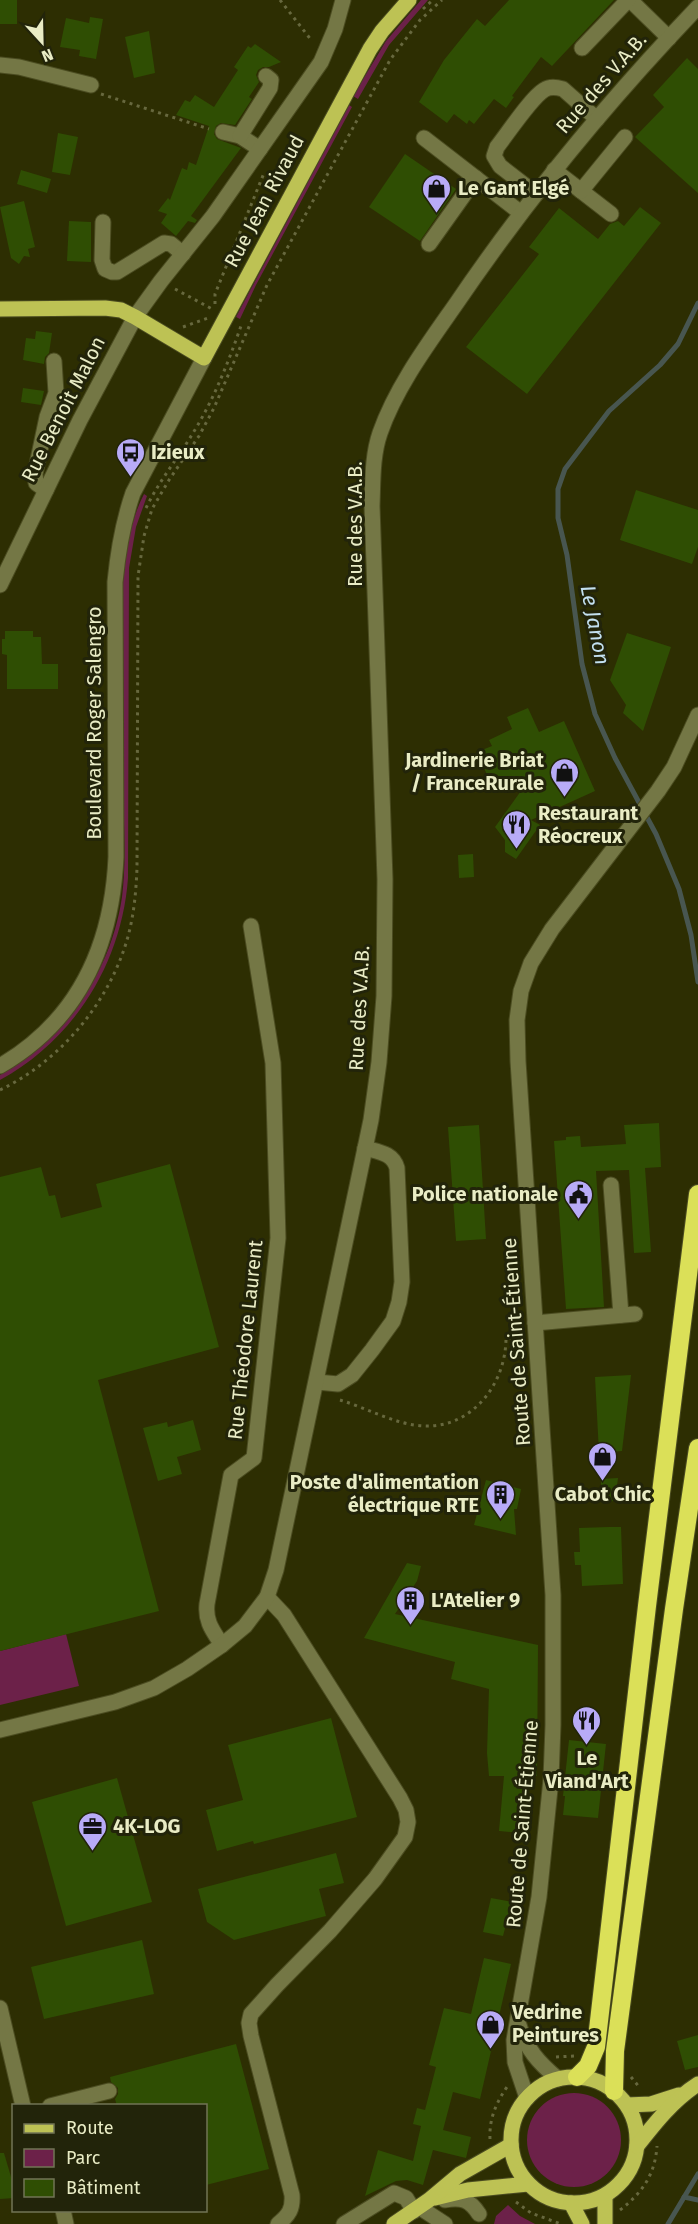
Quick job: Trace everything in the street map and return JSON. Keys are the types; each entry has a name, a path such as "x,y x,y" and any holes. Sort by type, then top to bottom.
{"highway":[{"path":"577,2077 588,2066 596,2047 661,1488 698,1194"},
{"path":"614,2091 615,2050 672,1621 698,1448"}],"main road":[{"name":"Rue Jean Rivaud","path":"204,358 370,49 382,31 409,0"},
{"path":"0,309 105,308 121,310 204,358"},
{"path":"577,2077 597,2081 614,2091 627,2105 633,2118 637,2146 634,2161 627,2175 617,2187 605,2196 588,2202 571,2204 555,2201 540,2194 528,2184 513,2159 511,2145 512,2128 517,2112 527,2098 546,2083 577,2077"},
{"path":"637,2146 661,2116 698,2084"},
{"path":"627,2105 651,2104 685,2093"},
{"path":"394,2224 460,2175 511,2145"},
{"path":"421,2206 454,2192 528,2184"},
{"path":"605,2196 609,2219"},
{"path":"571,2204 582,2224"}],"street":[{"path":"582,48 629,0 669,38"},
{"name":"Rue Jean Rivaud","path":"135,317 160,280 183,254 260,149 321,62 342,4"},
{"name":"Rue des V.A.B.","path":"222,1645 245,1626 267,1597 280,1553 365,1148 379,1062 384,996 385,879 373,553 373,469 379,434 395,399 432,339 521,213 597,119 697,9"},
{"path":"0,65 19,67 91,85"},
{"path":"240,136 270,88 271,80 266,76"},
{"path":"536,194 500,166 494,156 497,147 539,94 549,88 563,89 597,119"},
{"path":"223,132 240,136 260,149"},
{"path":"581,191 625,137"},
{"path":"424,138 521,213"},
{"path":"554,170 611,214"},
{"path":"429,244 476,178"},
{"path":"103,222 102,260 105,269 109,271 117,272 164,243 171,244 183,254"},
{"name":"Rue Benoit Malon","path":"0,585 113,356 135,317"},
{"name":"Boulevard Roger Salengro","path":"0,1066 35,1042 69,1005 94,963 104,937 111,910 116,866 115,582 119,546 125,514 133,493 204,358"},
{"path":"46,490 36,483 35,474 47,417 56,393 54,361"},
{"name":"Route de Saint-Étienne","path":"527,2098 514,2052 539,1898 551,1779 553,1595 517,1020 521,990 531,963 552,929 658,791 674,766 698,715"},
{"name":"Rue Théodore Laurent","path":"222,1645 207,1622 207,1604 231,1475 254,1458 278,1238 273,1063 251,926"},
{"path":"317,1382 338,1384 352,1375 393,1321 399,1302 402,1282 397,1168 391,1156 365,1148"},
{"path":"535,1323 628,1315 611,1185"},
{"path":"267,1597 284,1615 400,1798 406,1810 408,1822 405,1837 375,1879 330,1931 277,1984 251,2014 249,2023 251,2036 292,2195 293,2205 289,2214 278,2224"},
{"path":"0,1730 115,1702 154,1688 222,1645"},
{"path":"0,2008 24,2104"},
{"path":"518,2019 522,2036 532,2054 558,2079"},
{"path":"58,2104 109,2091"},
{"path":"480,2219 487,2189"},
{"path":"344,2224 394,2193 421,2206 445,2224"},
{"path":"421,2206 458,2198 473,2204 480,2219"}],"path":[{"path":"280,0 312,41 327,50"},
{"path":"413,21 433,0"},
{"path":"0,1090 35,1070 83,1024 109,983 127,940 132,918 137,868 138,576 144,536 150,515 159,495 199,436 214,408 267,285 363,107 390,60 420,20 442,0"},
{"path":"91,85 108,97 223,132"},
{"path":"215,294 266,167"},
{"path":"163,334 212,317 215,311 173,288"},
{"path":"144,514 155,491 194,432 220,381 242,324"},
{"path":"24,1070 33,1063"},
{"path":"0,1084 16,1075"},
{"path":"335,1400 351,1403 400,1421 423,1426 443,1425 463,1417 480,1404 493,1388 502,1369 506,1353 506,1338 524,1337"},
{"path":"552,2058 576,2056"},
{"path":"628,2075 642,2091"},
{"path":"490,2145 491,2121 497,2102 507,2087"},
{"path":"609,2219 632,2200 650,2178 655,2164 657,2142"},
{"path":"513,2199 531,2213 561,2224"}],"green space":[{"path":"421,0 428,0 389,45 358,99 353,96 386,41"},
{"path":"349,105 352,107 240,319 236,317"},
{"path":"144,494 147,496 136,527 129,568 128,878 124,909 105,968 90,995 72,1020 51,1043 27,1063 0,1080 0,1075 24,1060 45,1042 82,1000 108,951 116,925 122,897 124,867 123,573 133,523"},
{"path":"66,1634 79,1686 0,1705 0,1651"},
{"path":"574,2093 592,2097 607,2107 617,2122 621,2140 617,2158 607,2173 592,2183 574,2187 556,2183 541,2173 531,2158 527,2140 531,2122 541,2107 556,2097"},
{"path":"508,2205 520,2216 535,2224 494,2224 496,2216"}],"building":[{"path":"0,0 17,0 17,24 0,24"},
{"path":"509,0 614,0 552,66 541,57 512,96 514,97 506,108 494,99 474,124 469,120 467,124 454,114 447,123 419,102 444,60 477,19 485,26"},
{"path":"90,17 103,19 96,59 79,56 80,50 60,47 66,18 89,23"},
{"path":"149,31 155,73 134,78 125,37"},
{"path":"255,44 281,62 258,70 256,75 259,82 249,97 252,99 235,125 221,123 216,126 214,134 217,139 241,148 191,216 197,220 195,223 188,221 176,236 161,223 167,214 158,211 168,198 170,200 182,168 187,170 189,162 196,165 209,126 176,115 185,100 190,102 195,95 214,107 238,70 234,67 248,46 251,48"},
{"path":"687,58 698,69 698,193 635,137 664,107 653,95"},
{"path":"58,133 78,137 70,175 52,172"},
{"path":"405,154 456,189 420,241 369,207"},
{"path":"21,170 51,179 47,193 17,184"},
{"path":"24,201 35,247 28,249 30,257 24,256 19,264 11,258 0,207"},
{"path":"640,207 661,223 527,394 466,347 539,254 529,247 559,208 598,239 610,224 618,221 624,226"},
{"path":"69,221 91,222 91,262 67,261"},
{"path":"36,331 52,333 49,353 45,357 44,364 23,360 26,338 35,339"},
{"path":"23,388 44,391 41,405 21,402"},
{"path":"636,490 698,510 698,547 692,564 620,540"},
{"path":"5,631 33,631 33,637 41,637 42,664 58,664 58,689 7,689 7,655 2,654 2,639 5,639"},
{"path":"627,633 671,647 643,731 623,713 626,705 610,680"},
{"path":"528,708 539,732 564,721 595,791 531,820 540,825 516,859 505,852 505,840 495,827 531,777 495,793 477,752 492,746 489,740 512,729 507,717"},
{"path":"473,854 474,877 459,878 458,855"},
{"name":"Police nationale","path":"659,1123 661,1167 645,1168 651,1252 634,1253 629,1170 596,1171 604,1307 566,1309 554,1141 580,1136 581,1147 626,1144 624,1125"},
{"path":"479,1125 486,1239 456,1241 448,1127"},
{"path":"170,1164 219,1347 98,1380 159,1611 0,1651 0,1177 41,1167 49,1196 55,1195 61,1218 102,1207 96,1184"},
{"path":"631,1375 622,1451 599,1453 595,1377"},
{"path":"193,1420 201,1450 177,1457 182,1474 158,1481 143,1428 167,1422 168,1427"},
{"path":"618,1478 615,1501 601,1502 601,1479"},
{"path":"486,1480 521,1489 517,1509 514,1509 516,1535 474,1525"},
{"path":"621,1527 623,1584 582,1586 581,1565 575,1565 574,1552 580,1552 579,1528"},
{"path":"407,1563 421,1566 417,1581 395,1614 538,1645 537,1776 526,1776 521,1833 499,1831 504,1776 489,1776 487,1753 489,1689 451,1679 455,1662 364,1638"},
{"path":"331,1718 357,1817 254,1844 253,1841 217,1851 206,1810 243,1800 228,1745"},
{"path":"569,1740 606,1744 598,1818 563,1815"},
{"path":"117,1778 152,1902 66,1926 32,1802"},
{"path":"336,1853 344,1883 319,1889 326,1916 234,1940 207,1922 198,1889"},
{"path":"491,1898 512,1902 503,1936 483,1932"},
{"path":"142,1940 154,1994 44,2019 31,1967"},
{"path":"484,1958 511,1964 480,2099 453,2092 443,2130 471,2137 466,2158 433,2150 423,2185 407,2180 396,2181 365,2196 378,2150 413,2161 421,2126 413,2124 417,2108 425,2110 436,2067 429,2065 444,2008 471,2014"},
{"path":"698,2035 698,2067 685,2070 677,2041"},
{"path":"236,2044 269,2169 207,2185 207,2104 116,2104 115,2099 118,2088 111,2082 110,2077"},
{"path":"0,2153 4,2153 12,2180 12,2198 0,2199"}],"waterway":[{"name":"Le Janon","path":"698,303 678,344 660,365 609,411 565,469 558,489 558,518 567,555 582,664 595,714 615,758 656,834 679,889 691,935 698,982"},
{"name":"Le Janon","path":"668,2224 698,2174"},
{"path":"684,2197 698,2200"}],"place":[{"name":"Le Gant Elgé","path":"437,214"},
{"name":"Izieux","path":"130,478"},
{"name":"Jardinerie Briat / FranceRurale","path":"565,798"},
{"name":"Restaurant Réocreux","path":"517,850"},
{"name":"Police nationale","path":"579,1220"},
{"name":"Cabot Chic","path":"603,1482"},
{"name":"Poste d'alimentation électrique RTE","path":"500,1520"},
{"name":"L'Atelier 9","path":"410,1626"},
{"name":"Le Viand'Art","path":"587,1746"},
{"name":"4K-LOG","path":"92,1852"},
{"name":"Vedrine Peintures","path":"491,2050"}]}
